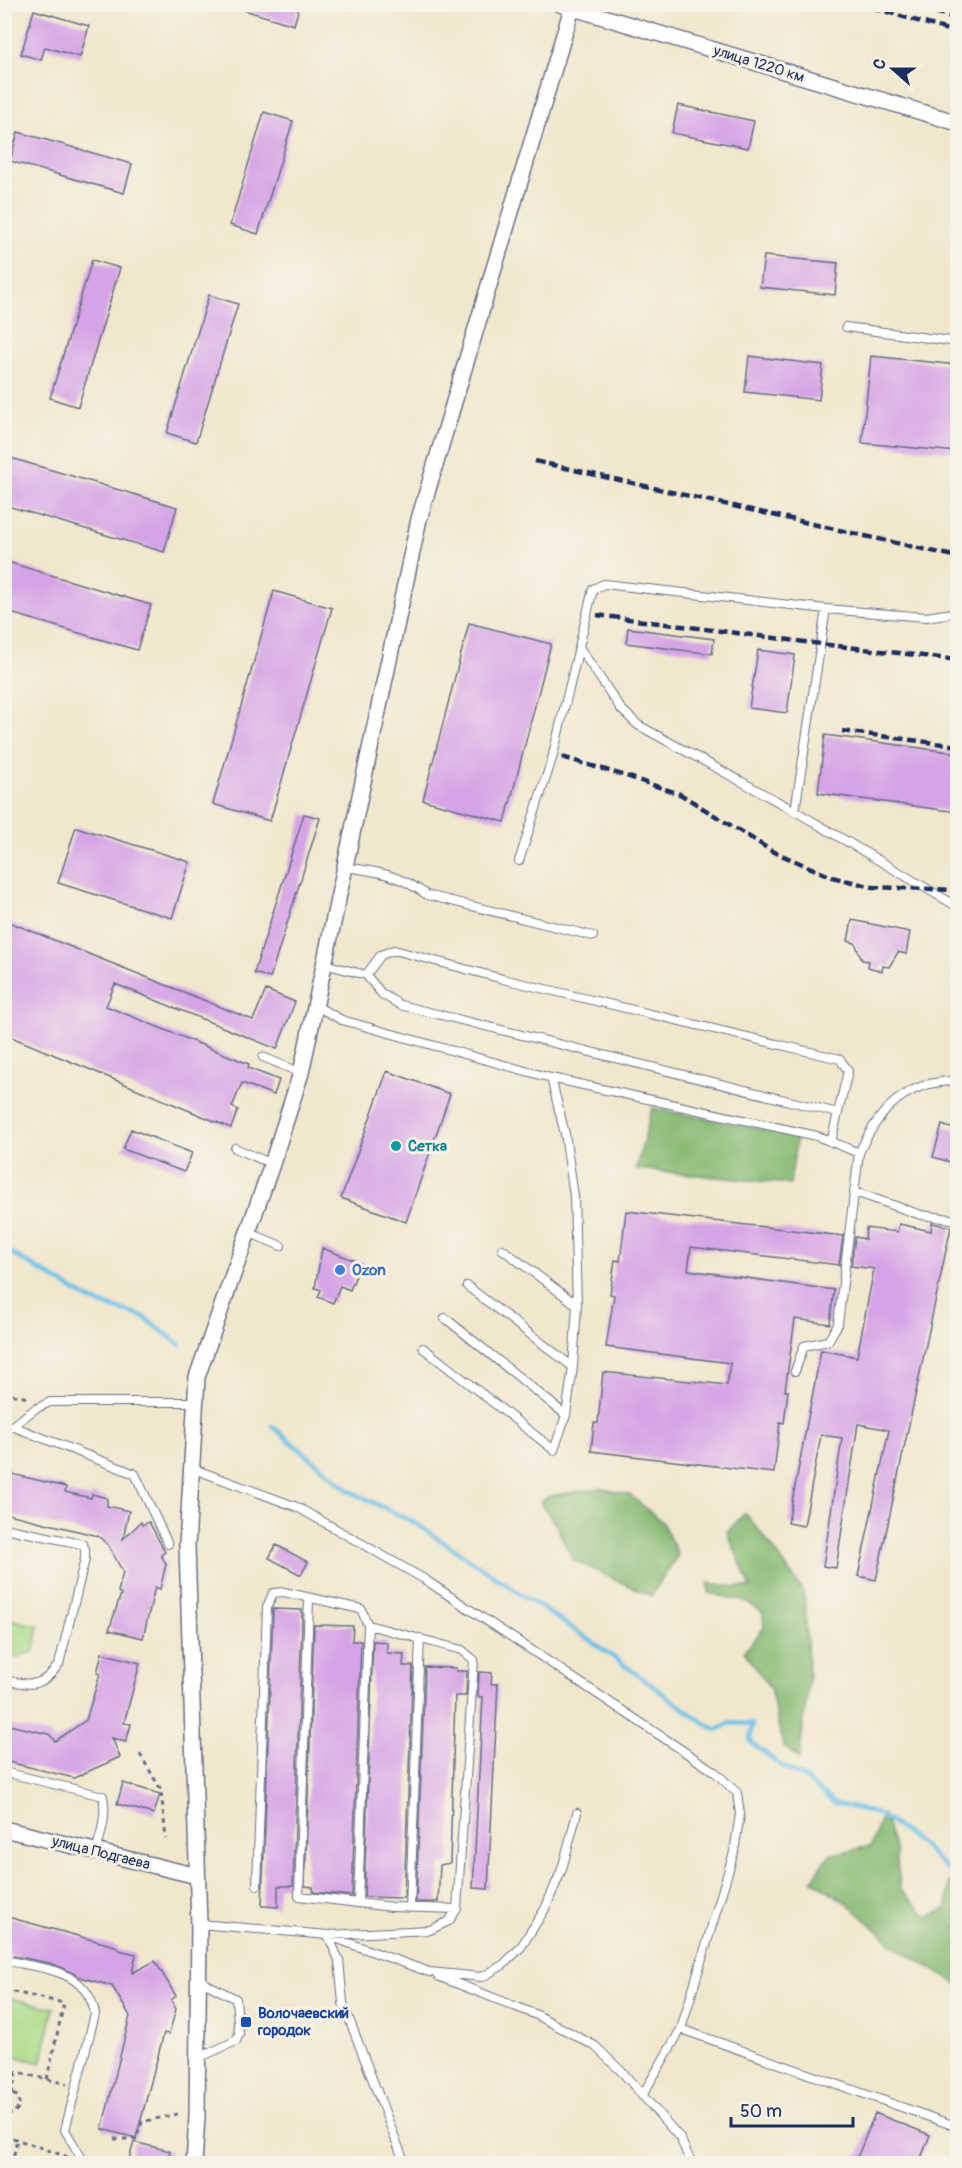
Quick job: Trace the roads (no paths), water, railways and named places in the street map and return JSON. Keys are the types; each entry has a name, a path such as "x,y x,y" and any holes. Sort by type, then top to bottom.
{"street":[{"name":"улица 1220 км","path":"566,6 957,123"},
{"path":"194,2163 197,2117 199,1924 187,1546 197,1377 272,1164 301,1073 419,519 566,6"},
{"name":"улица Подгаева","path":"4,1829 197,1876"}],"lane":[{"path":"846,327 957,342"},
{"path":"519,861 552,759 593,589 604,584 826,609 926,617 957,612"},
{"path":"795,811 826,609"},
{"path":"579,647 621,710 638,725 795,811 957,907"},
{"path":"345,867 389,874 411,883 427,895 593,936"},
{"path":"366,975 381,955 394,950 503,979 840,1059 848,1071 831,1142"},
{"path":"324,964 366,975 382,994 400,1005 838,1113"},
{"path":"316,1006 342,1020 551,1078 817,1136 859,1153"},
{"path":"263,1057 301,1073"},
{"path":"423,1348 554,1450 566,1415 573,1367 577,1305 574,1196 566,1134 551,1078"},
{"path":"795,1371 804,1346 828,1341 838,1324 859,1153 873,1126 898,1097 936,1081 957,1081"},
{"path":"235,1148 272,1164"},
{"path":"855,1192 921,1215 957,1220"},
{"path":"248,1232 281,1246"},
{"path":"502,1249 577,1305"},
{"path":"467,1286 573,1367"},
{"path":"445,1318 566,1415"},
{"path":"8,1426 50,1402 194,1402"},
{"path":"8,1426 135,1474 168,1544"},
{"path":"191,1468 297,1508 424,1579 715,1772 737,1792 740,1814 734,1852 681,2029 642,2096"},
{"path":"4,1528 82,1544 85,1549 85,1559 59,1664 50,1677 40,1683 29,1685 4,1680"},
{"path":"257,1885 267,1607 273,1593 284,1592 361,1609 368,1625 358,1902"},
{"path":"309,1599 299,1896 410,1908 458,1909"},
{"path":"199,1924 328,1935 430,1930 449,1921 458,1909 474,1660 462,1650 368,1625"},
{"path":"410,1908 420,1638"},
{"path":"4,1772 103,1796 105,1806 103,1824 96,1852"},
{"path":"429,1972 482,1977 503,1965 521,1947 545,1909 562,1869 578,1813"},
{"path":"328,1935 429,1972 537,2016 595,2046 680,2138 692,2163"},
{"path":"328,1935 339,1960 343,2003 405,2163"},
{"path":"4,1960 74,1978 93,2000 95,2014 65,2130 85,2163"},
{"path":"198,2058 236,2041 239,2034 236,1999 199,1980"},
{"path":"681,2029 957,2127"}],"waterway":[{"path":"4,1249 92,1301 144,1317 180,1345"},
{"path":"272,1426 350,1491 415,1523 591,1641 704,1723 717,1730 730,1723 752,1724 750,1741 780,1765 804,1778 834,1803 879,1814 921,1844 958,1880"}],"railway":[{"path":"860,4 958,33"},
{"path":"909,4 958,19"},
{"path":"535,461 958,557"},
{"path":"597,615 958,660"},
{"path":"842,731 958,746"},
{"path":"562,757 680,794 772,851 832,877 873,887 958,890"}],"place":[{"name":"Сетка","path":"396,1146"},
{"name":"Ozon","path":"340,1270"},
{"name":"Волочаевский городок","path":"246,2022"}]}
